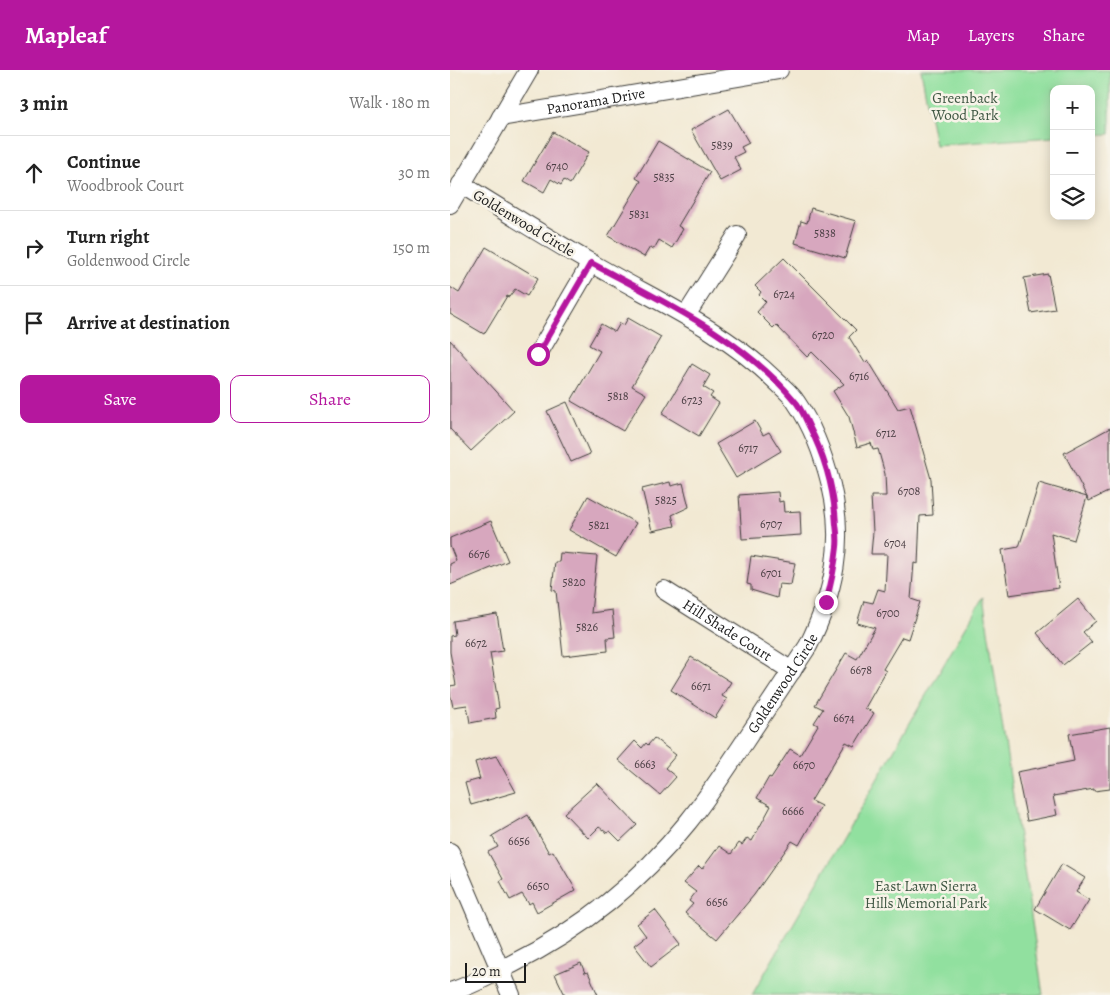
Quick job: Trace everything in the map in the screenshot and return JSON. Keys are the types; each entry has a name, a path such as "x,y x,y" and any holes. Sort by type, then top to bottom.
{"street":[{"path":"450,204 529,70"},
{"name":"Panorama Drive","path":"501,117 780,70"},
{"name":"Goldenwood Circle","path":"450,992 538,951 591,915 655,860 687,824 709,795 808,646 821,619 833,575 837,545 834,500 827,470 817,441 796,401 763,369 687,314 591,263 461,184"},
{"path":"687,314 737,236"},
{"path":"538,354 591,263"},
{"name":"Hill Shade Court","path":"664,590 792,671"},
{"path":"450,852 511,995"}],"green space":[{"name":"Greenback Wood Park","path":"921,70 1110,70 1110,134 1095,135 1095,85 1050,85 1050,137 935,145"},
{"name":"East Lawn Sierra Hills Memorial Park","path":"983,597 1043,995 752,995"}],"building":[{"path":"729,109 749,143 741,147 744,152 734,157 741,170 720,181 691,130"},
{"path":"553,132 589,152 570,184 564,180 561,185 551,179 544,192 524,181"},
{"path":"658,141 710,172 678,226 683,229 672,248 659,240 654,249 650,247 644,257 608,236 641,181 636,178"},
{"path":"811,208 856,221 845,258 795,243 801,221 807,223"},
{"path":"486,247 538,278 527,296 515,289 509,297 507,296 484,334 450,314 450,287 459,293"},
{"path":"784,258 856,330 849,337 865,363 868,360 898,409 910,406 931,479 933,515 920,516 918,564 914,563 911,599 920,602 908,639 902,637 883,669 886,671 865,708 874,713 854,746 846,742 811,801 821,806 799,845 792,841 754,895 717,939 685,913 693,904 689,901 696,892 684,883 699,866 702,869 719,846 731,854 739,843 742,845 747,838 752,841 771,806 757,798 769,777 771,778 790,749 800,755 818,725 814,723 823,709 815,705 846,653 857,659 875,628 857,623 864,601 873,603 878,589 885,591 887,554 871,554 873,532 871,496 886,496 885,474 878,449 873,450 871,443 857,447 849,417 833,391 844,384 812,352 807,357 776,325 773,328 757,312 766,302 759,295 761,292 755,286"},
{"path":"1048,274 1055,309 1031,313 1024,278"},
{"path":"628,318 661,337 632,386 646,394 623,431 571,401 600,351 589,345 601,324 615,332 620,323 624,325"},
{"path":"450,340 514,411 471,451 450,429"},
{"path":"692,364 710,375 703,387 713,393 710,397 719,403 699,436 662,414"},
{"path":"567,402 590,454 571,462 547,411"},
{"path":"755,421 763,435 769,432 781,451 736,478 716,444"},
{"path":"1110,428 1110,491 1089,501 1064,453"},
{"path":"670,482 671,486 683,483 689,507 672,515 675,526 652,531 642,489"},
{"path":"1039,483 1087,497 1074,540 1051,533 1059,588 1009,595 1002,550 1019,547"},
{"path":"778,492 779,502 783,501 784,512 800,511 801,535 742,539 739,495"},
{"path":"588,496 636,523 616,557 569,530"},
{"path":"491,521 508,561 450,585 450,564 456,561 450,546 450,538"},
{"path":"560,553 597,556 591,613 612,610 615,637 607,638 608,651 563,656 556,591 552,590 555,562 559,562"},
{"path":"751,556 795,563 791,585 779,584 777,598 751,590 751,585 747,584"},
{"path":"1078,599 1096,621 1083,632 1092,642 1063,665 1037,633"},
{"path":"497,614 503,651 490,653 499,708 495,709 496,718 470,723 467,705 453,707 450,693 450,686 456,685 450,652 450,636 455,635 453,621"},
{"path":"691,657 731,682 722,696 727,699 715,718 671,690"},
{"path":"1110,727 1110,789 1094,791 1094,789 1053,796 1057,815 1027,821 1017,772 1074,761 1069,734"},
{"path":"654,738 676,755 665,768 676,777 660,795 618,760 635,741 642,748 646,743 648,745"},
{"path":"496,756 516,792 471,805 465,783 480,779 475,762"},
{"path":"597,783 637,825 620,841 610,831 607,833 599,827 588,838 564,813"},
{"path":"528,815 549,853 553,851 576,890 537,912 532,902 529,904 522,894 510,900 500,881 503,879 488,852 498,847 492,836"},
{"path":"1062,864 1085,878 1076,892 1089,900 1070,930 1035,909"},
{"path":"655,910 681,944 651,967 634,945 646,936 637,924"},
{"path":"581,963 585,973 588,972 598,995 565,995 555,974"}],"route":[{"path":"538,354 591,263 687,314 763,369 796,401 817,441 827,470 834,500 837,545 833,575 826,602"}]}
